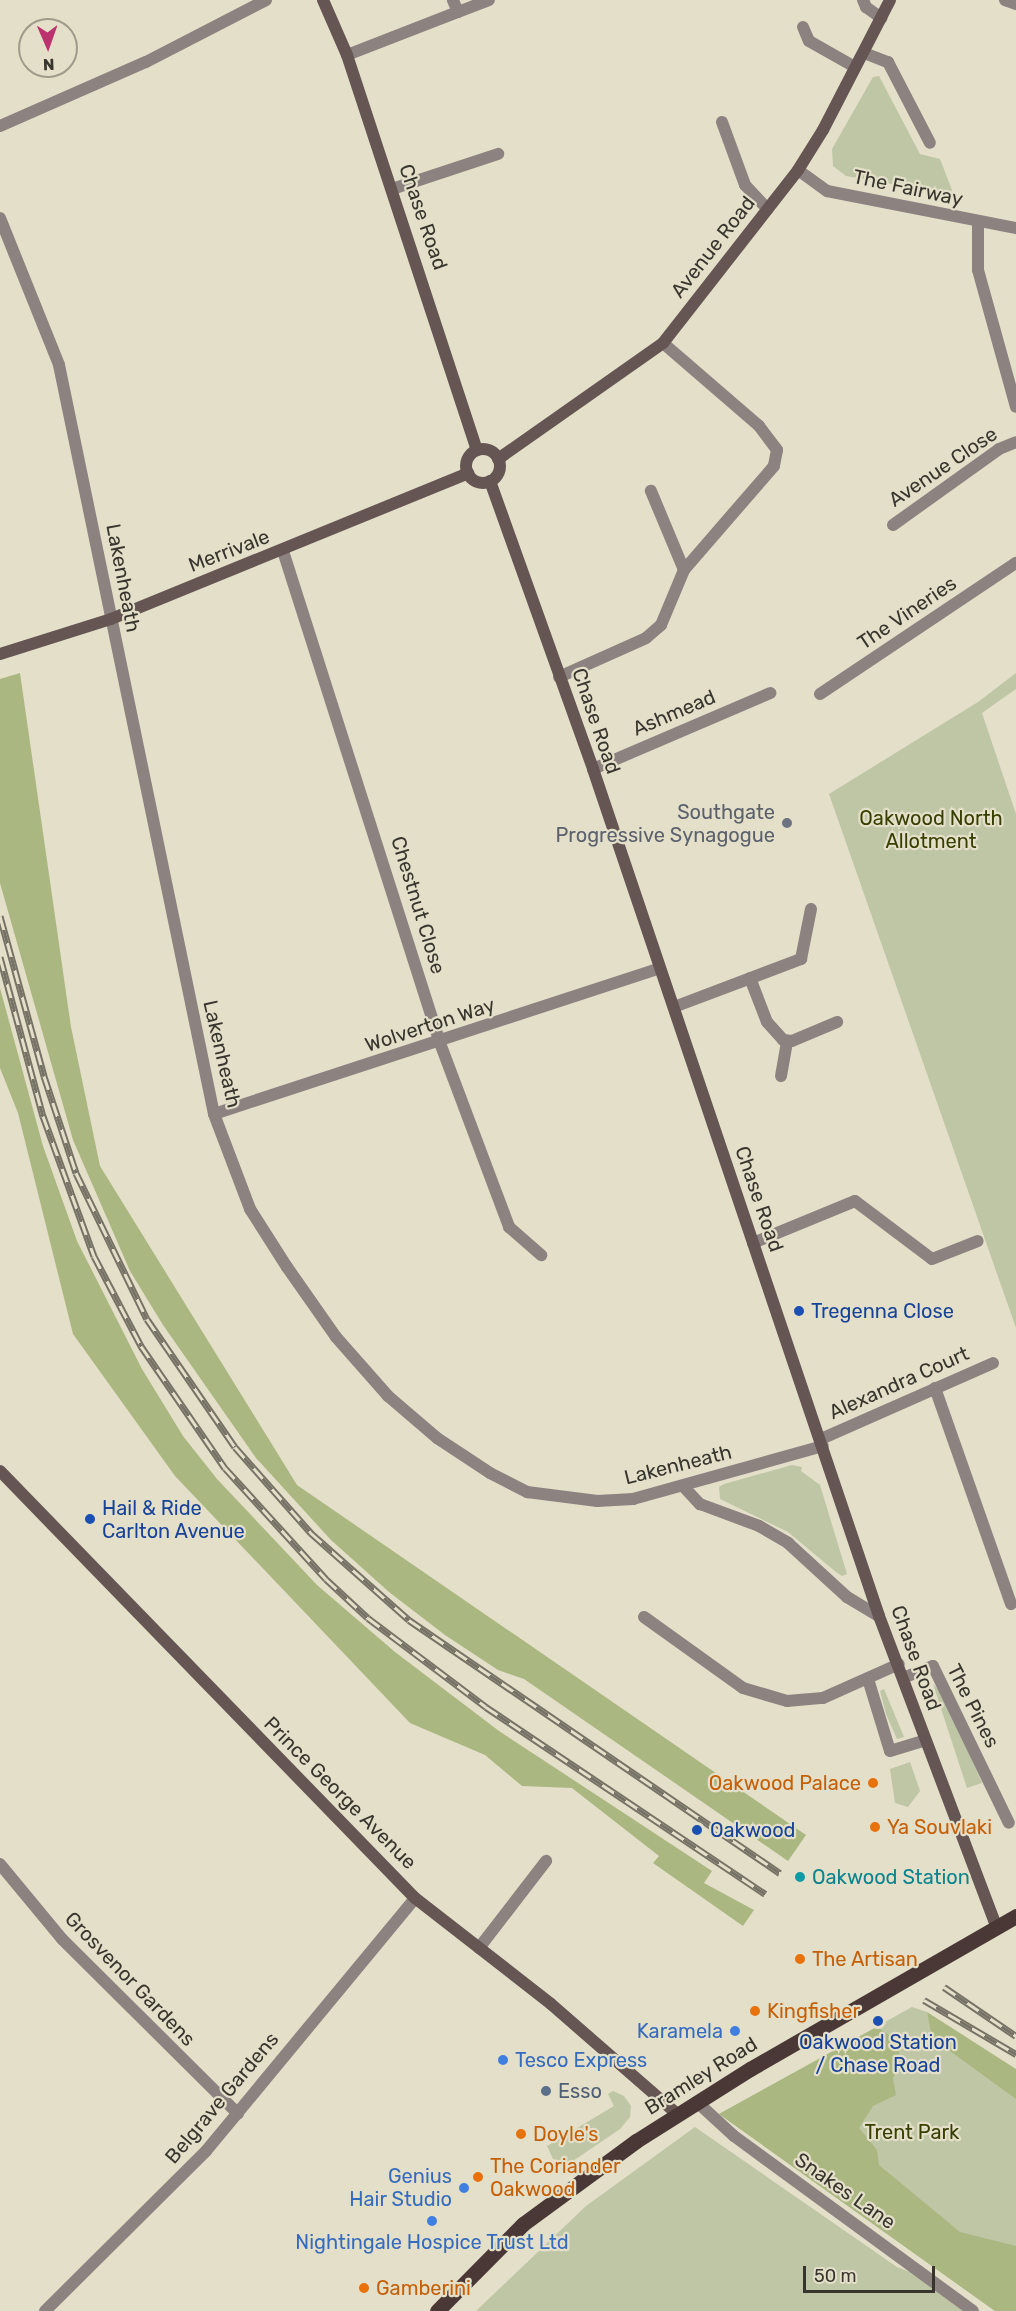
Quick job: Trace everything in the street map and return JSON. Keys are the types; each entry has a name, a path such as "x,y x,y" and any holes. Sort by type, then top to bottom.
{"main road":[{"name":"Bramley Road","path":"437,2311 523,2224 570,2187 677,2114 1016,1916"}],"street":[{"path":"0,126 146,62 266,0"},
{"name":"Chase Road","path":"323,0 347,55 477,450"},
{"path":"347,55 455,6 489,0"},
{"path":"863,0 866,7 881,18"},
{"name":"Avenue Road","path":"498,459 663,343 798,170 824,130 890,0"},
{"path":"1005,0 1016,4"},
{"path":"803,27 809,41 855,68"},
{"path":"864,53 888,62 930,143"},
{"path":"722,122 745,184 767,209"},
{"path":"392,189 498,154"},
{"name":"The Fairway","path":"798,170 827,190 978,224 1016,228"},
{"name":"Lakenheath","path":"0,218 59,365 214,1114 250,1209 287,1267 336,1337 388,1396 437,1438 490,1473 527,1492 597,1502 633,1499 683,1486 822,1442"},
{"path":"978,224 978,270 1016,407"},
{"path":"559,677 646,638 661,625 684,570 774,466 777,450 759,426 663,343"},
{"name":"Avenue Close","path":"893,525 999,449 1016,442"},
{"path":"477,450 489,450 498,459 499,472 490,481 477,482 468,473 468,459 477,450"},
{"name":"Merrivale","path":"1,654 111,619 283,551 468,473"},
{"name":"Chase Road","path":"490,481 593,769 658,969 674,1007 879,1616 996,1926"},
{"path":"651,490 684,570"},
{"name":"Chestnut Close","path":"283,551 440,1042 509,1227 541,1255"},
{"name":"The Vineries","path":"820,694 1016,563"},
{"name":"Ashmead","path":"593,769 770,693"},
{"path":"674,1007 804,955 811,909"},
{"name":"Wolverton Way","path":"214,1114 658,969"},
{"path":"750,978 767,1022 787,1042"},
{"path":"787,1042 837,1022"},
{"path":"781,1076 787,1042"},
{"path":"753,1244 855,1201 932,1259 978,1241"},
{"name":"Alexandra Court","path":"822,1442 934,1388 993,1363"},
{"path":"934,1388 1011,1604"},
{"name":"Prince George Avenue","path":"0,1471 415,1898 551,2004 677,2114"},
{"path":"683,1486 700,1504 759,1526 788,1543 847,1597 879,1616"},
{"path":"644,1617 743,1688 764,1696 806,1701 868,1679 899,1664"},
{"name":"The Pines","path":"903,1677 933,1666 1009,1823"},
{"path":"868,1679 890,1751 925,1740"},
{"path":"478,1948 546,1860"},
{"name":"Grosvenor Gardens","path":"0,1864 62,1939 238,2114"},
{"name":"Belgrave Gardens","path":"45,2311 170,2189 238,2114 415,1898"},
{"name":"Snakes Lane","path":"697,2102 734,2136 973,2311"}],"green space":[{"path":"879,76 920,154 940,159 952,190 949,194 846,176 833,166 832,149 873,77"},
{"path":"20,673 71,1027 100,1166 297,1485 806,1835 788,1861 524,1679 498,1670 445,1635 389,1592 331,1540 256,1458 163,1325 130,1271 73,1140 0,883 0,679"},
{"name":"Oakwood North Allotment","path":"1016,673 1016,689 982,713 1016,814 1016,1328 829,794 978,702"},
{"path":"0,988 43,1146 77,1241 142,1369 183,1436 217,1479 317,1585 395,1652 499,1731 712,1871 704,1883 754,1910 743,1926 653,1863 659,1856 572,1788 522,1786 485,1755 410,1723 175,1476 73,1334 18,1113 0,1068"},
{"path":"792,1465 802,1467 801,1471 820,1485 847,1574 842,1576 836,1572 788,1532 720,1499 719,1487 724,1484"},
{"path":"933,1684 943,1694 982,1783 967,1788"},
{"path":"884,1689 904,1737 897,1739 886,1714 880,1691"},
{"path":"910,1762 920,1791 908,1807 895,1803 890,1769"},
{"name":"Trent Park","path":"912,2007 927,2012 931,2028 1016,2086 1016,2311 995,2311 719,2114"},
{"path":"927,2012 1016,2069 1016,2099 932,2038"},
{"path":"877,2027 896,2040 901,2061 893,2078 896,2095 873,2106 859,2128 877,2150 879,2165 960,2232 1016,2246 1016,2311 995,2311 719,2114"},
{"path":"613,2091 624,2096 631,2106 630,2117 620,2129 570,2163 553,2159 547,2146 614,2106 608,2094"},
{"path":"695,2127 897,2267 933,2281 973,2311 476,2311 586,2206"}],"railway":[{"path":"0,916 44,1076 76,1173 147,1319 235,1447 311,1533 409,1620 780,1873"},
{"path":"0,957 43,1116 94,1256 141,1346 225,1468 326,1579 368,1618 486,1707 765,1894"},
{"path":"944,1987 1016,2036"},
{"path":"924,2000 1016,2054"}],"place":[{"name":"Southgate Progressive Synagogue","path":"787,823"},
{"name":"Tregenna Close","path":"799,1311"},
{"name":"Hail & Ride Carlton Avenue","path":"90,1519"},
{"name":"Oakwood Palace","path":"873,1783"},
{"name":"Ya Souvlaki","path":"875,1827"},
{"name":"Oakwood","path":"697,1830"},
{"name":"Oakwood Station","path":"800,1877"},
{"name":"The Artisan","path":"800,1959"},
{"name":"Kingfisher","path":"755,2011"},
{"name":"Oakwood Station / Chase Road","path":"878,2021"},
{"name":"Karamela","path":"735,2031"},
{"name":"Tesco Express","path":"503,2060"},
{"name":"Esso","path":"546,2091"},
{"name":"Doyle's","path":"521,2134"},
{"name":"The Coriander Oakwood","path":"478,2177"},
{"name":"Genius Hair Studio","path":"464,2188"},
{"name":"Nightingale Hospice Trust Ltd","path":"432,2221"},
{"name":"Gamberini","path":"364,2288"}]}
